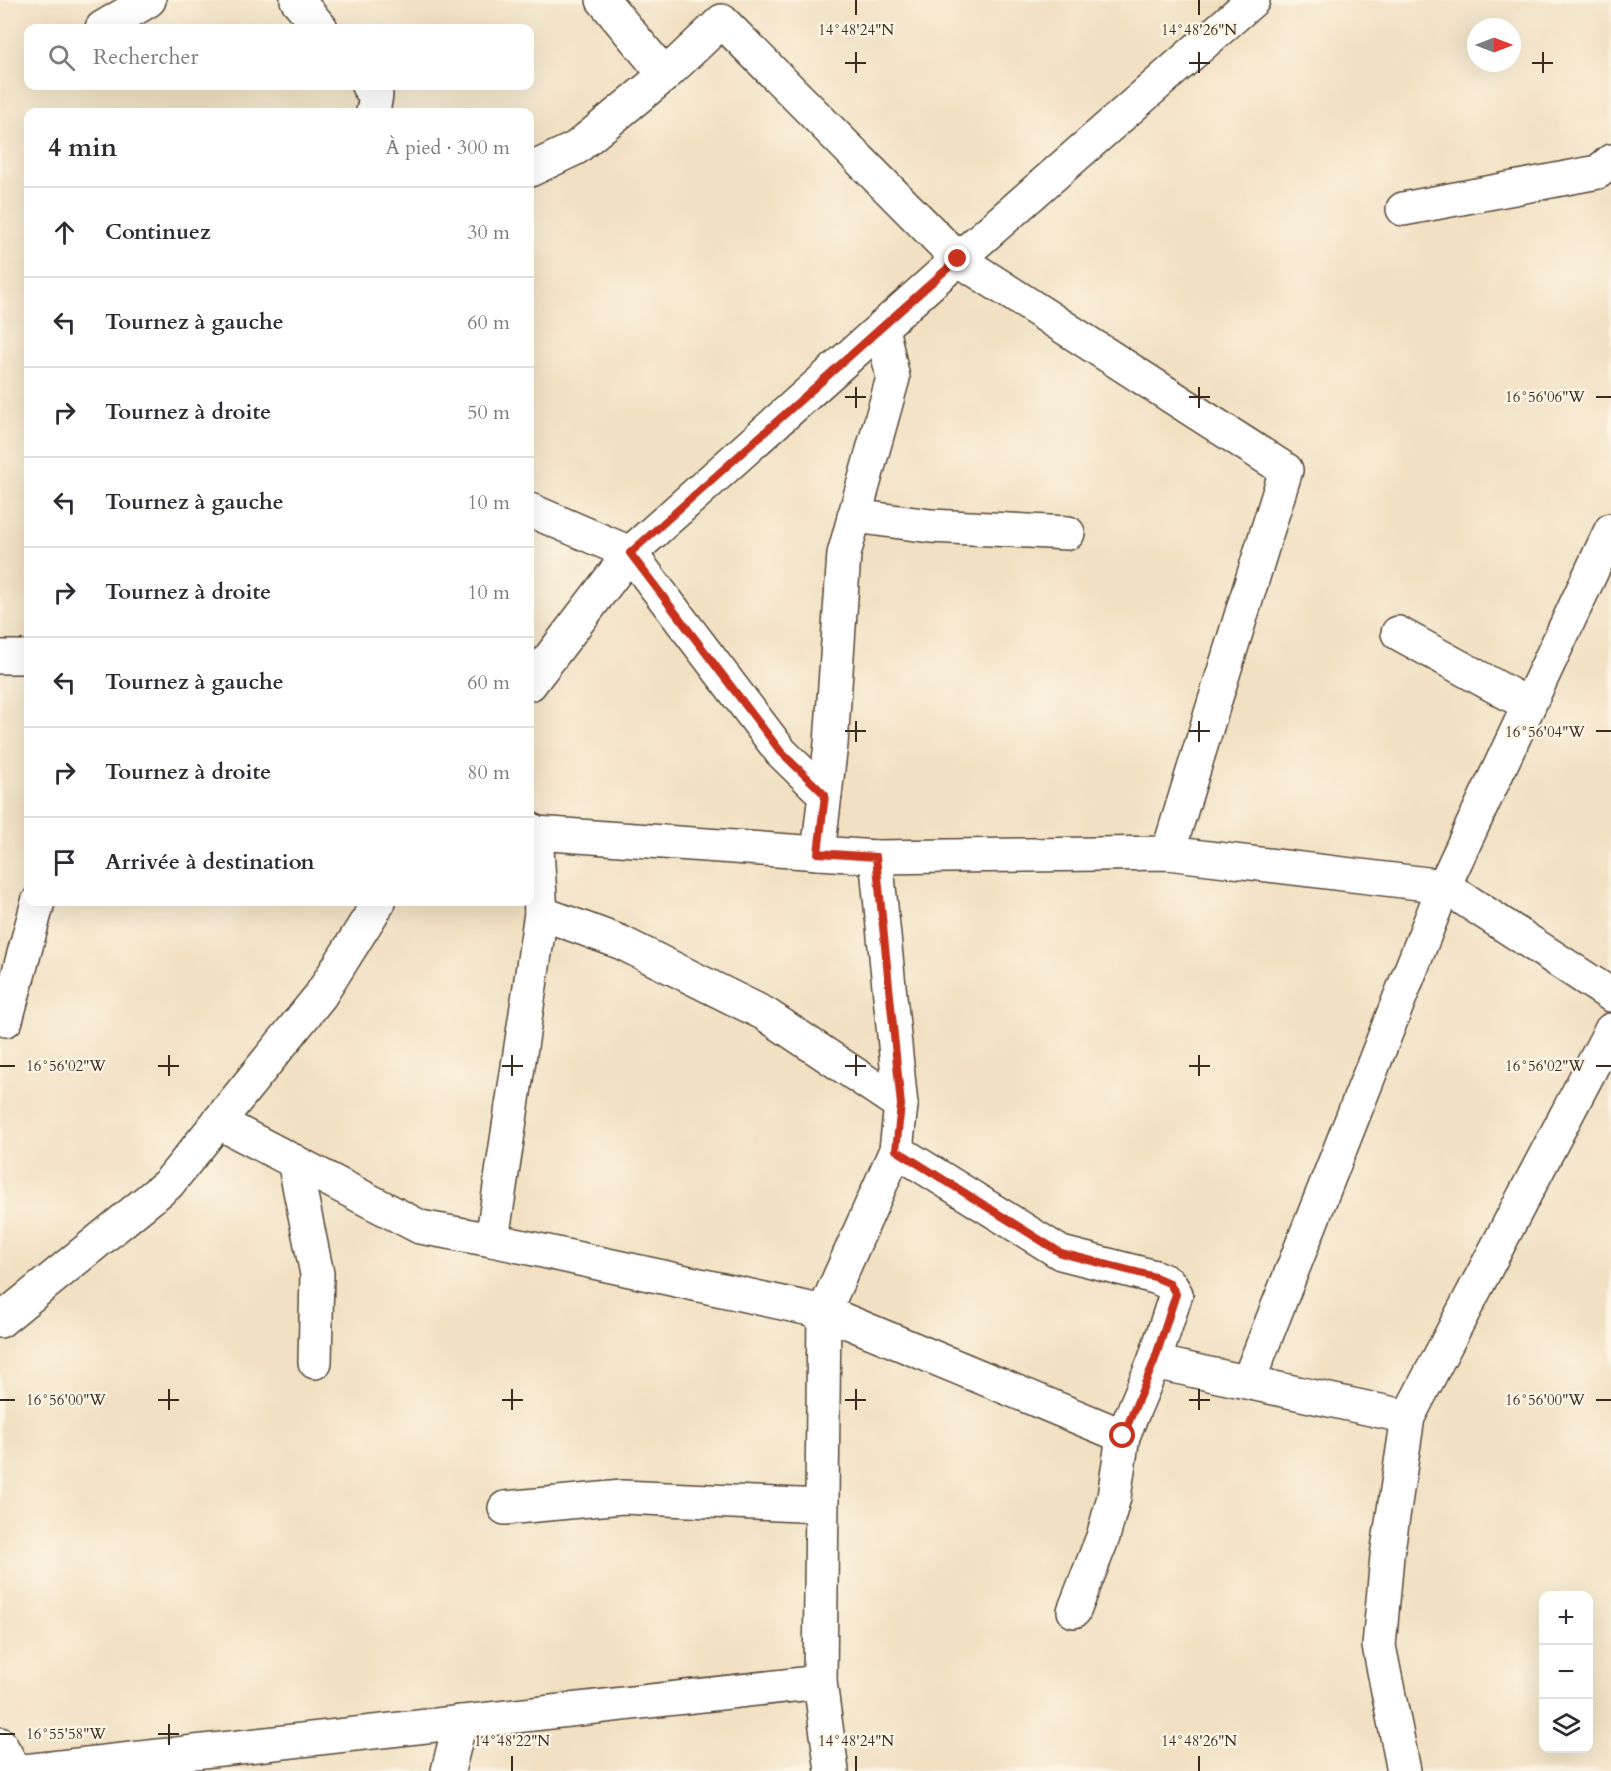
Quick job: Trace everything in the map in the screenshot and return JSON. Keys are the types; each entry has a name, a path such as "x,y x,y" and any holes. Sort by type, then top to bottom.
{"street":[{"path":"109,24 149,0"},
{"path":"297,0 318,24"},
{"path":"603,0 665,75"},
{"path":"534,679 630,553 958,259 1253,0"},
{"path":"534,168 576,148 665,75 722,21 958,259 1286,470 1168,853"},
{"path":"372,90 375,94 373,108"},
{"path":"1403,209 1598,171 1611,161"},
{"path":"818,853 831,744 844,554 892,378 882,327"},
{"path":"534,512 630,553 781,752 825,795"},
{"path":"854,516 931,526 1068,533"},
{"path":"1248,1382 1444,886 1611,530"},
{"path":"1398,633 1529,705"},
{"path":"0,657 24,657"},
{"path":"534,831 876,857 1168,853 1444,886 1611,995"},
{"path":"492,1240 541,913 534,841"},
{"path":"831,1771 820,1682 824,1312 896,1150 901,1105 876,857"},
{"path":"6,1020 37,906"},
{"path":"0,1321 168,1184 320,996 376,906"},
{"path":"541,913 620,942 765,1014 901,1105"},
{"path":"1404,1771 1379,1646 1387,1556 1408,1417 1611,1030"},
{"path":"218,1122 420,1227 492,1240 824,1312 1123,1436"},
{"path":"896,1150 1061,1253 1155,1277 1169,1283 1176,1294 1154,1362 1123,1436 1114,1497 1103,1537 1074,1611"},
{"path":"294,1161 317,1274 315,1362"},
{"path":"1154,1362 1408,1417"},
{"path":"505,1508 622,1497 821,1506"},
{"path":"24,1771 820,1682"},
{"path":"448,1771 460,1722"},
{"path":"0,1744 15,1771"}],"route":[{"path":"958,259 630,553 781,752 825,795 818,853 876,857 901,1105 896,1150 1061,1253 1155,1277 1169,1283 1176,1294 1154,1362 1123,1436"}]}
